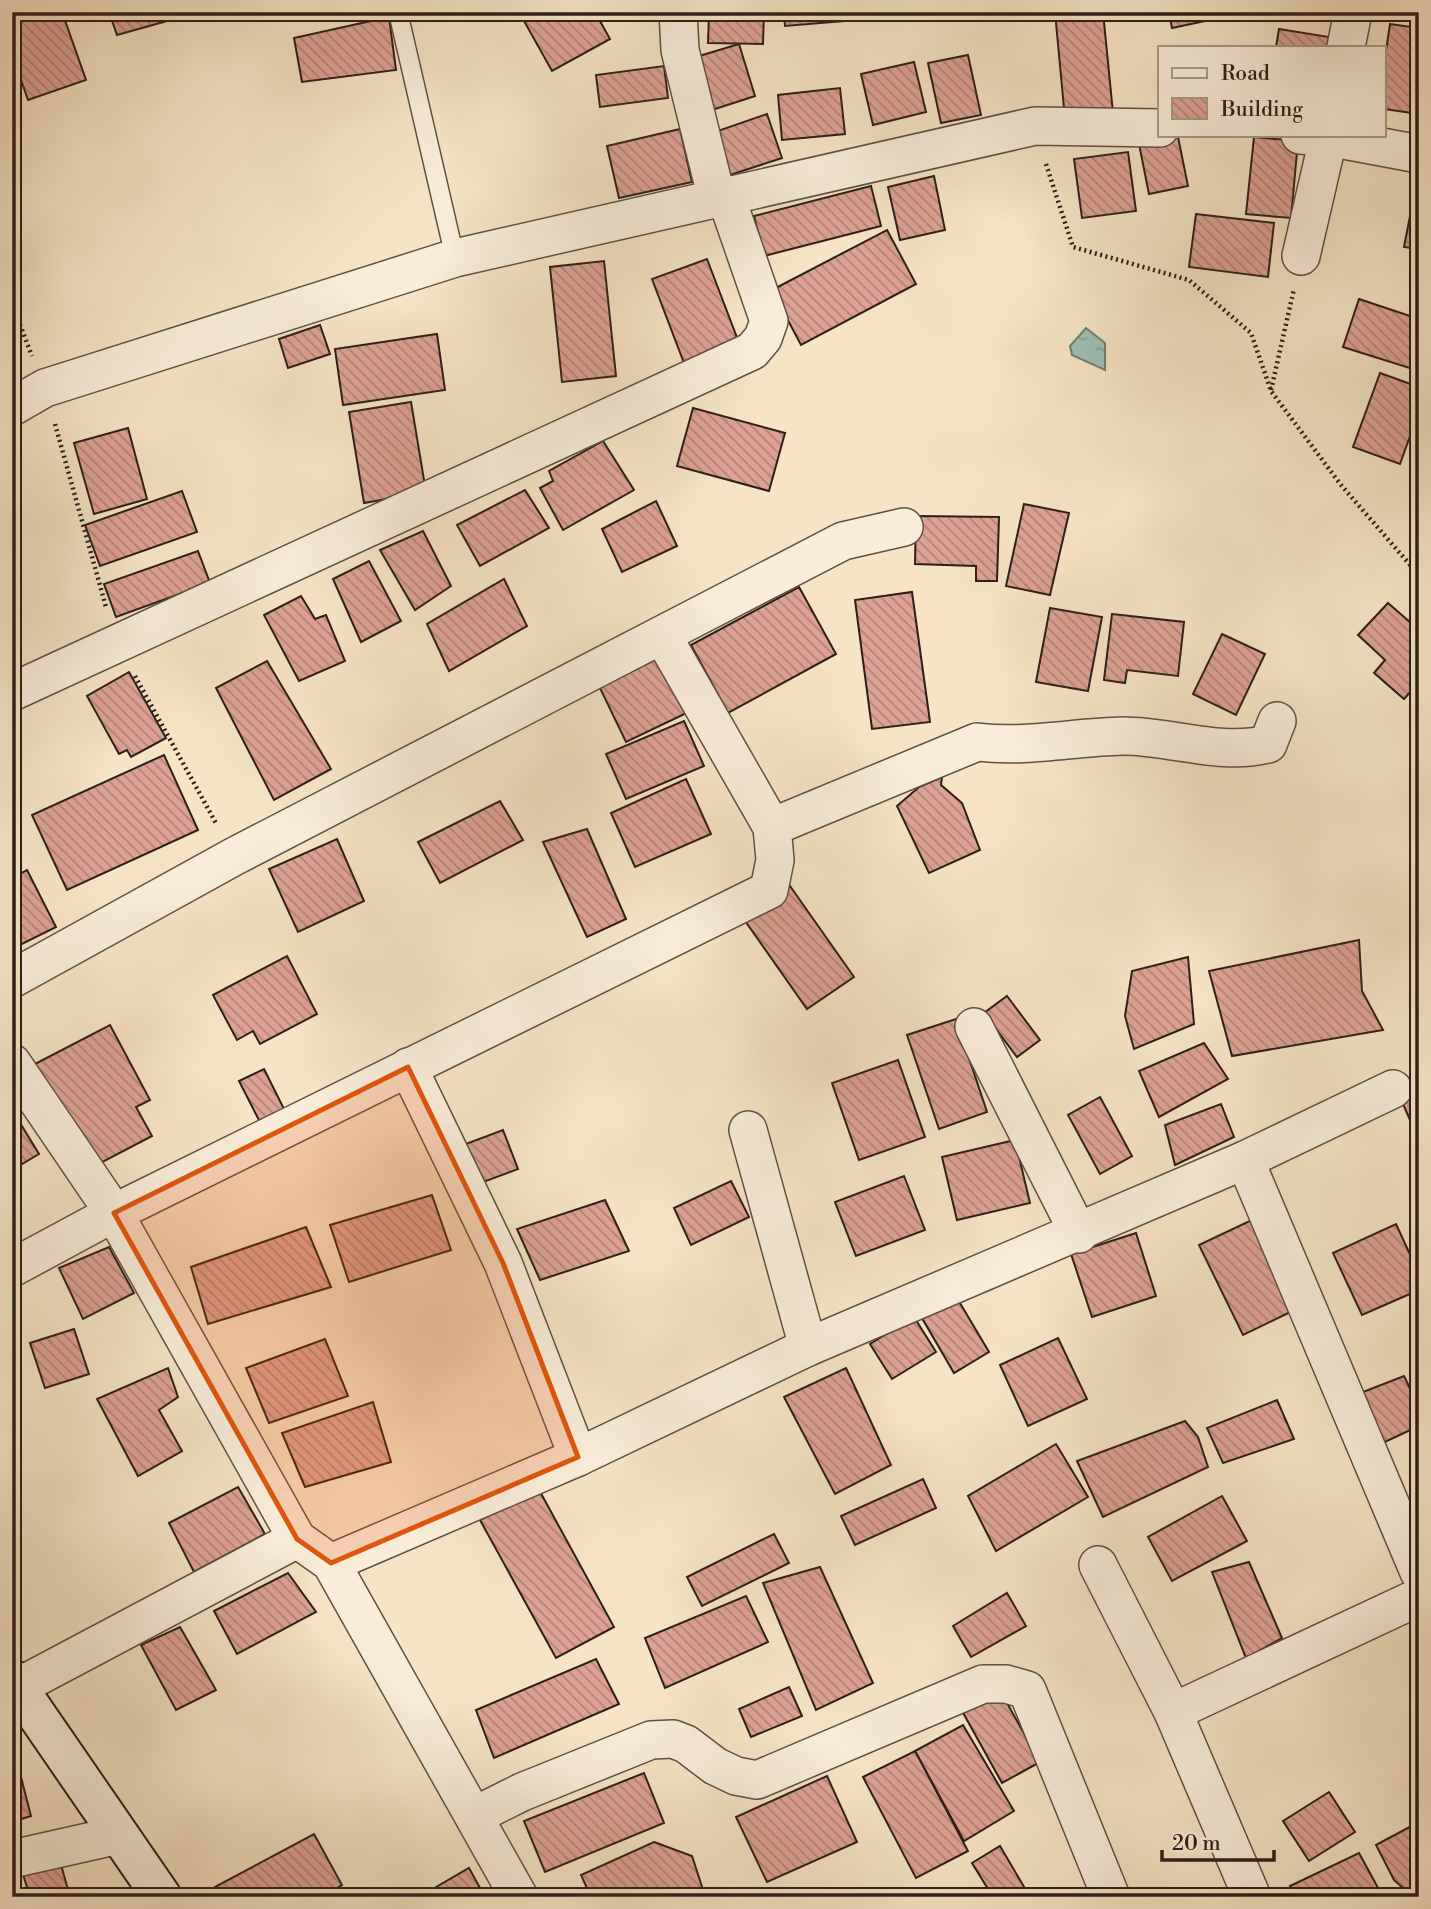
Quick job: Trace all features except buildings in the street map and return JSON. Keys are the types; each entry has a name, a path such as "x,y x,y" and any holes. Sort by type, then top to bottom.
{"street":[{"path":"12,692 752,351 763,338 769,321 722,198 680,50 678,12"},
{"path":"1346,46 1353,12"},
{"path":"12,407 44,388 455,258 1035,126 1158,128"},
{"path":"1301,256 1319,136"},
{"path":"1324,136 1419,154"},
{"path":"12,979 235,856 843,541 904,527"},
{"path":"12,1268 114,1213 769,890 775,860 772,827 662,635"},
{"path":"772,827 977,742 1012,746 1124,736 1248,749 1268,744 1278,721"},
{"path":"974,1027 1079,1234"},
{"path":"12,1063 114,1213 297,1539 331,1563 519,1897"},
{"path":"408,1067 503,1263 578,1457"},
{"path":"331,1563 578,1457 808,1347 1079,1234 1245,1160 1393,1089"},
{"path":"748,1130 808,1347"},
{"path":"1245,1160 1419,1572"},
{"path":"162,1897 15,1683 297,1539"},
{"path":"1098,1565 1173,1712 1252,1897"},
{"path":"1173,1712 1419,1597"},
{"path":"474,1816 522,1792 651,1740 673,1739 686,1744 715,1766 736,1776 757,1780 983,1684 1006,1684 1027,1690 1111,1897"},
{"path":"12,1859 119,1835"}],"lane":[{"path":"398,12 455,258"}],"path":[{"path":"1035,126 1073,247 1189,280 1251,333 1271,391 1341,485 1418,574"},
{"path":"1271,391 1301,256"},
{"path":"12,304 44,388 116,642 235,856"}],"highlighted area":[{"path":"408,1067 503,1263 578,1457 331,1563 297,1539 114,1213"}],"water":[{"path":"1086,328 1105,343 1105,370 1072,355 1070,346"}]}
